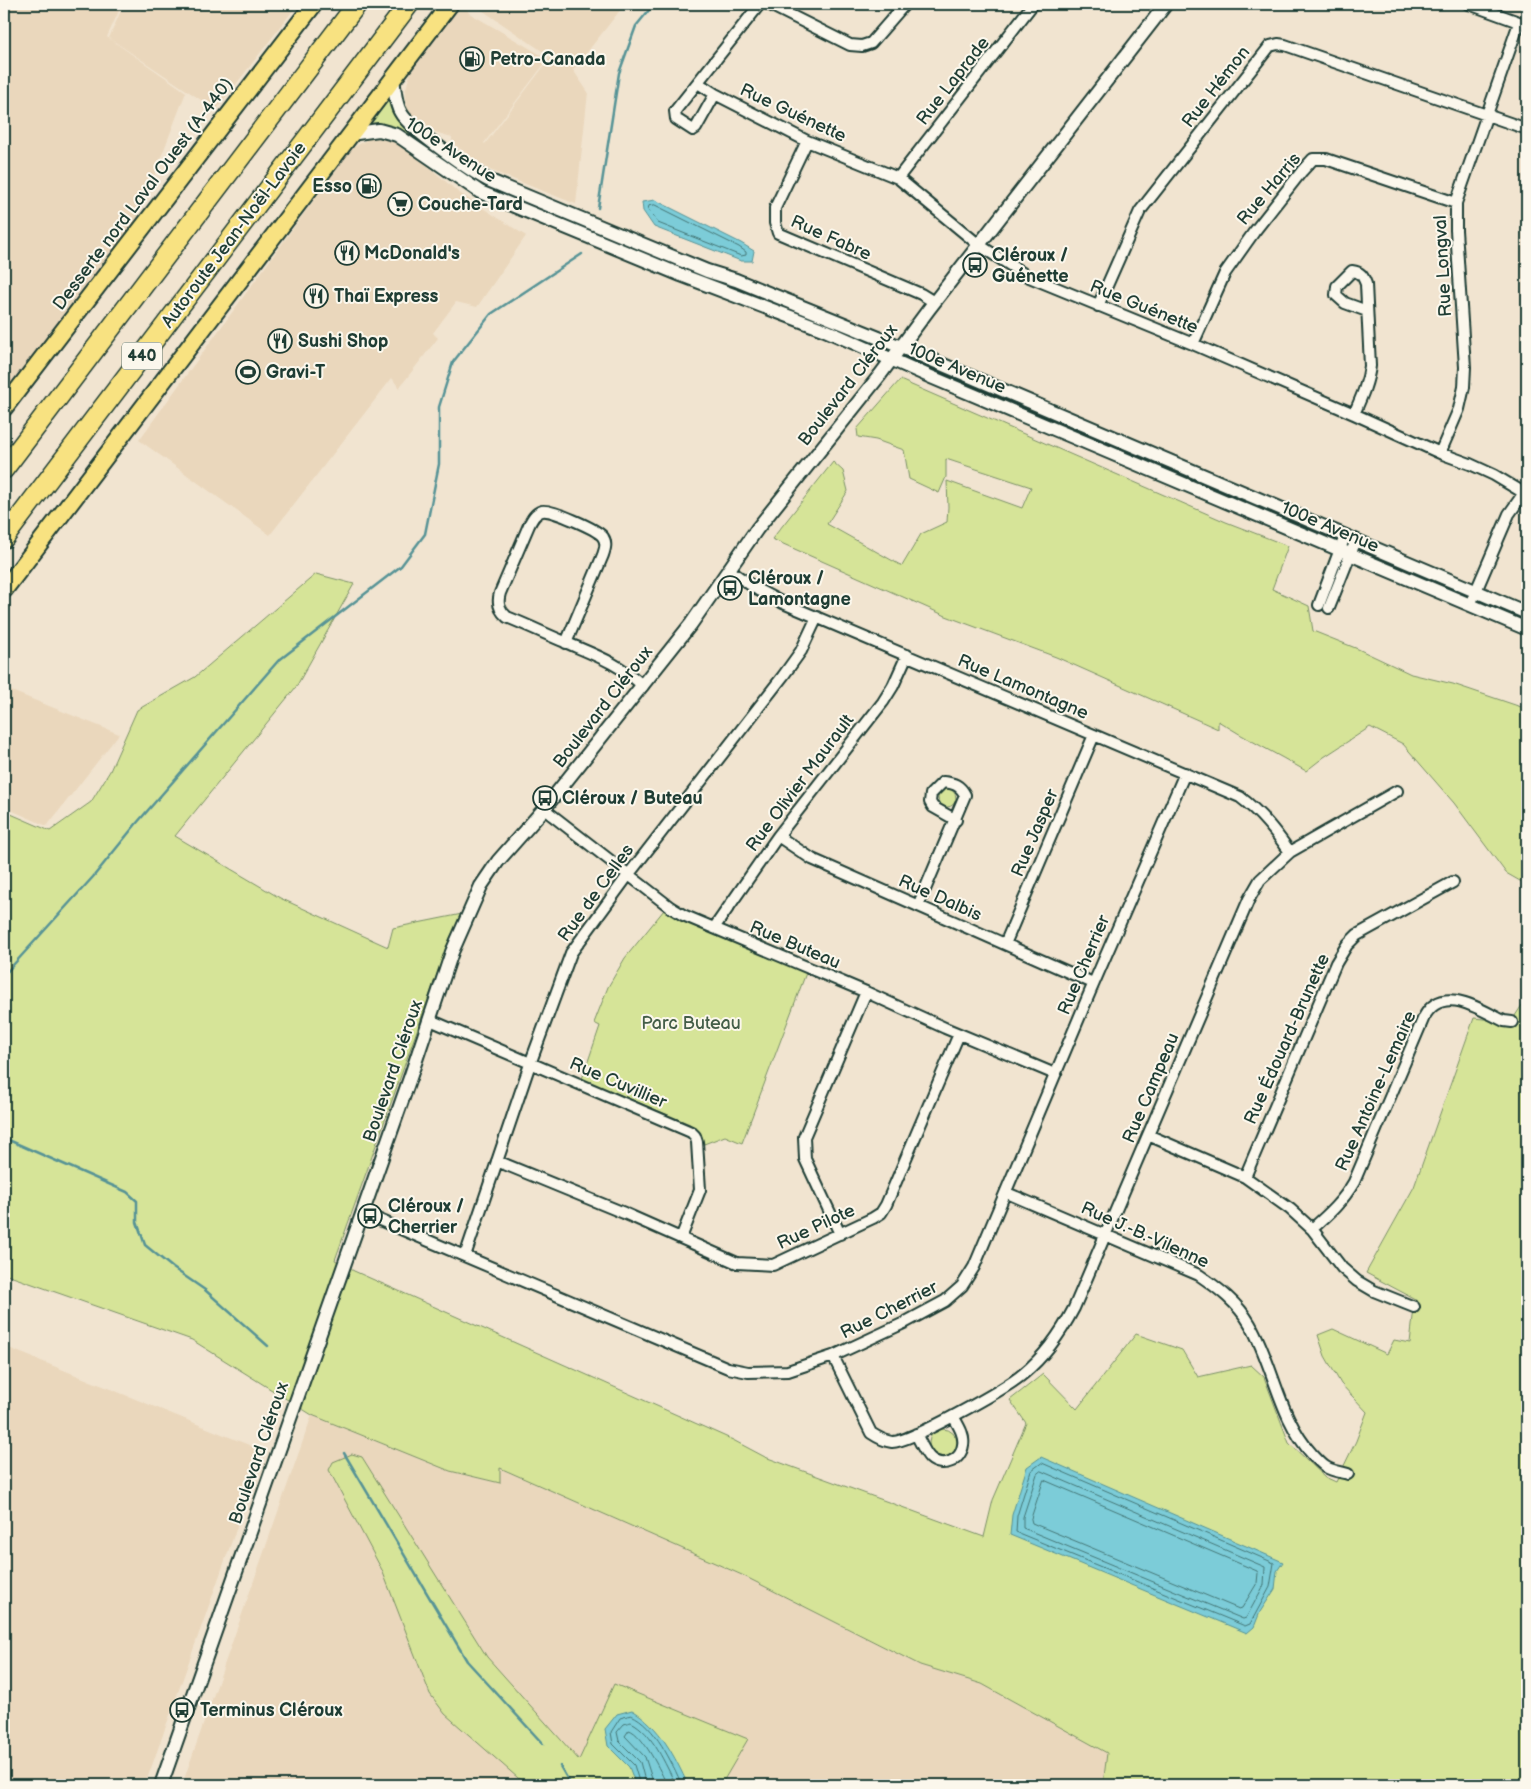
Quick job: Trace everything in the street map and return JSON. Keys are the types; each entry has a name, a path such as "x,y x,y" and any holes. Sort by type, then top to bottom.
{"highway":[{"name":"440","path":"4,469 357,4"},
{"name":"Autoroute Jean-Noël-Lavoie","path":"4,538 409,4"}],"main road":[{"name":"Desserte nord Laval Ouest (A-440)","path":"4,408 314,4"},
{"path":"4,590 450,4"}],"street":[{"name":"Rue Guénette","path":"715,94 696,128 693,130 676,118 675,111 760,4"},
{"path":"768,4 850,45 862,46 871,43 905,4"},
{"name":"Rue Laprade","path":"898,178 1033,4"},
{"name":"Boulevard Cléroux","path":"161,1785 363,1213 452,952 481,886 498,861 544,809 643,686 691,624 757,529 892,359 934,302 1166,4"},
{"path":"1469,4 1523,24"},
{"name":"Rue Longval","path":"1440,453 1459,409 1464,387 1456,239 1456,203 1486,114 1523,24"},
{"name":"Rue Hémon","path":"1098,306 1140,211 1270,46 1285,45 1527,129"},
{"name":"100e Avenue","path":"393,79 398,107 408,122 488,180 707,271 777,296 901,347 1527,613"},
{"name":"Rue Guénette","path":"698,83 715,94 807,141 898,178 979,245 1027,276 1193,344 1440,453 1478,467 1526,492"},
{"name":"100e Avenue","path":"350,134 379,130 397,134 480,192 681,275 825,330 1527,629"},
{"name":"Rue Fabre","path":"807,141 776,208 775,223 778,233 921,294 934,302"},
{"name":"Rue Harris","path":"1193,344 1225,273 1254,232 1313,159 1326,159 1456,203"},
{"path":"1354,414 1369,376 1367,311"},
{"path":"1470,605 1509,514 1526,492"},
{"path":"566,643 606,544 602,536 595,531 552,512 542,511 534,516 529,525 498,601 502,613 507,617 566,643 616,664 643,686"},
{"path":"1324,607 1350,538"},
{"name":"Rue Lamontagne","path":"729,570 758,590 783,603 1240,797 1257,809 1271,824 1290,852"},
{"name":"Rue de Celles","path":"465,1256 530,1064 571,953 629,874 783,676 801,651 818,617"},
{"name":"Rue Olivier Maurault","path":"714,928 778,836 882,702 893,686 907,655"},
{"name":"Rue Jasper","path":"1005,944 1094,735"},
{"name":"Rue Cherrier","path":"363,1213 728,1368 748,1372 788,1371 833,1356 945,1302 962,1286 974,1267 1007,1193 1093,983 1185,773"},
{"name":"Rue Campeau","path":"833,1356 871,1433 880,1439 893,1442 916,1434 993,1395 1023,1375 1045,1353 1062,1330 1074,1308 1249,899 1260,880 1290,852 1397,791"},
{"name":"Rue Buteau","path":"544,809 670,907 683,915 1055,1074"},
{"path":"918,906 956,820"},
{"name":"Rue Dalbis","path":"778,836 812,860 1093,983"},
{"name":"Rue Édouard-Brunette","path":"1245,1177 1336,963 1347,945 1364,931 1453,882"},
{"path":"840,1234 805,1159 804,1138 866,992"},
{"name":"Rue Antoine-Lemaire","path":"1312,1229 1332,1212 1345,1197 1354,1182 1424,1017 1431,1007 1451,999 1461,1001 1504,1021 1512,1022"},
{"name":"Rue Cuvillier","path":"430,1020 684,1129 695,1136 700,1190 681,1238"},
{"name":"Rue Pilote","path":"497,1161 737,1262 773,1265 881,1213 959,1034"},
{"path":"1148,1134 1245,1177 1290,1209 1312,1229 1342,1268 1357,1281 1374,1291 1414,1307"},
{"name":"Rue J.-B.-Vilenne","path":"1007,1193 1198,1274 1219,1289 1236,1305 1249,1322 1260,1343 1295,1432 1326,1467 1348,1474"},
{"path":"916,1434 930,1458 948,1463 956,1459 961,1453 963,1446 963,1437 953,1416"}],"shaded area":[{"path":"4,4 122,4 107,37 186,92 134,228 4,393"},
{"path":"124,4 298,4 216,110 109,38"},
{"path":"461,4 464,4 469,13 548,59 485,144 551,57 473,4 625,4 573,70 588,92 576,204 490,170 455,145 452,142 452,137 428,130 414,119 407,110 405,92 411,71"},
{"path":"373,136 393,140 409,150 458,192 526,236 477,307 456,302 433,333 438,338 399,388 392,378 270,535 139,440 351,149"},
{"path":"4,688 119,734 47,826 4,807"},
{"path":"4,1346 264,1451 145,1785 4,1785"},
{"path":"312,1415 450,1471 499,1483 499,1468 742,1575 920,1665 982,1684 1107,1753 1103,1785 182,1785"}],"green space":[{"path":"390,98 448,160 404,134 369,125"},
{"path":"508,198 533,204 799,312 745,295"},
{"path":"900,380 1226,522 1288,546 1272,589 1309,606 1313,631 1358,649 1411,674 1453,684 1527,709 1527,885 1506,873 1454,803 1403,744 1370,727 1306,771 1218,721 1218,729 1056,657 946,616 772,539 833,462 843,471 848,491 827,524 902,566 921,534 947,522 947,481 1022,508 1031,487 946,459 946,477 939,493 909,479 904,450 876,440 858,437 857,429"},
{"path":"965,386 1005,396 1332,536 1330,541"},
{"path":"316,574 354,584 296,687 175,836 280,898 388,947 393,928 462,914 450,938 335,1260 354,1271 733,1440 765,1457 984,1537 993,1500 1026,1423 1010,1400 1043,1374 1077,1409 1136,1334 1182,1350 1198,1377 1251,1365 1264,1377 1289,1443 1325,1477 1336,1482 1356,1441 1367,1412 1341,1384 1325,1356 1318,1335 1333,1329 1387,1354 1394,1340 1410,1343 1415,1299 1366,1273 1414,1187 1474,1018 1511,1022 1527,994 1527,1785 1103,1785 1107,1753 982,1684 920,1665 742,1575 500,1468 500,1483 450,1471 312,1415 192,1340 4,1274 4,811 50,831 91,802 110,771 137,710 195,677"},
{"path":"1486,600 1527,617 1527,624 1484,606"},
{"path":"947,789 953,792 956,798 953,804 947,807 941,804 938,798 941,792"},
{"name":"Parc Buteau","path":"664,910 806,973 742,1143 725,1136 704,1144 701,1134 690,1124 582,1079 600,1026 594,1023 608,987 625,958"},
{"path":"943,1429 953,1433 957,1443 953,1453 943,1457 933,1453 929,1443 933,1433"},
{"path":"352,1454 362,1457 487,1657 579,1760 614,1684 748,1739 721,1785 526,1785 445,1714 430,1694 382,1570 329,1470 333,1462"}],"water":[{"path":"655,200 754,251 752,261 741,261 654,227 643,211 642,202"},
{"path":"1041,1457 1283,1562 1277,1571 1275,1589 1260,1612 1254,1627 1247,1633 1010,1535 1012,1515 1027,1467"},
{"path":"632,1710 659,1733 672,1753 688,1785 636,1785 629,1767 608,1746 605,1729 617,1714"}],"waterway":[{"path":"598,208 619,73 636,26 654,4"},
{"path":"4,975 93,877 136,824 278,661 401,566 425,534 439,464 439,407 453,362 491,314 582,254"},
{"path":"4,1138 127,1192 137,1201 137,1222 145,1245 173,1268 205,1290 268,1346"},
{"path":"344,1453 467,1661 543,1744"},
{"path":"560,1766 571,1785"}],"place":[{"name":"Petro-Canada","path":"472,59"},
{"name":"Esso","path":"369,186"},
{"name":"Couche-Tard","path":"400,204"},
{"name":"McDonald's","path":"347,253"},
{"name":"Cléroux / Guénette","path":"975,265"},
{"name":"Thaï Express","path":"316,296"},
{"name":"Sushi Shop","path":"280,341"},
{"name":"Gravi-T","path":"248,372"},
{"name":"Cléroux / Lamontagne","path":"730,588"},
{"name":"Cléroux / Buteau","path":"545,798"},
{"name":"Cléroux / Cherrier","path":"370,1216"},
{"name":"Terminus Cléroux","path":"182,1710"}]}
